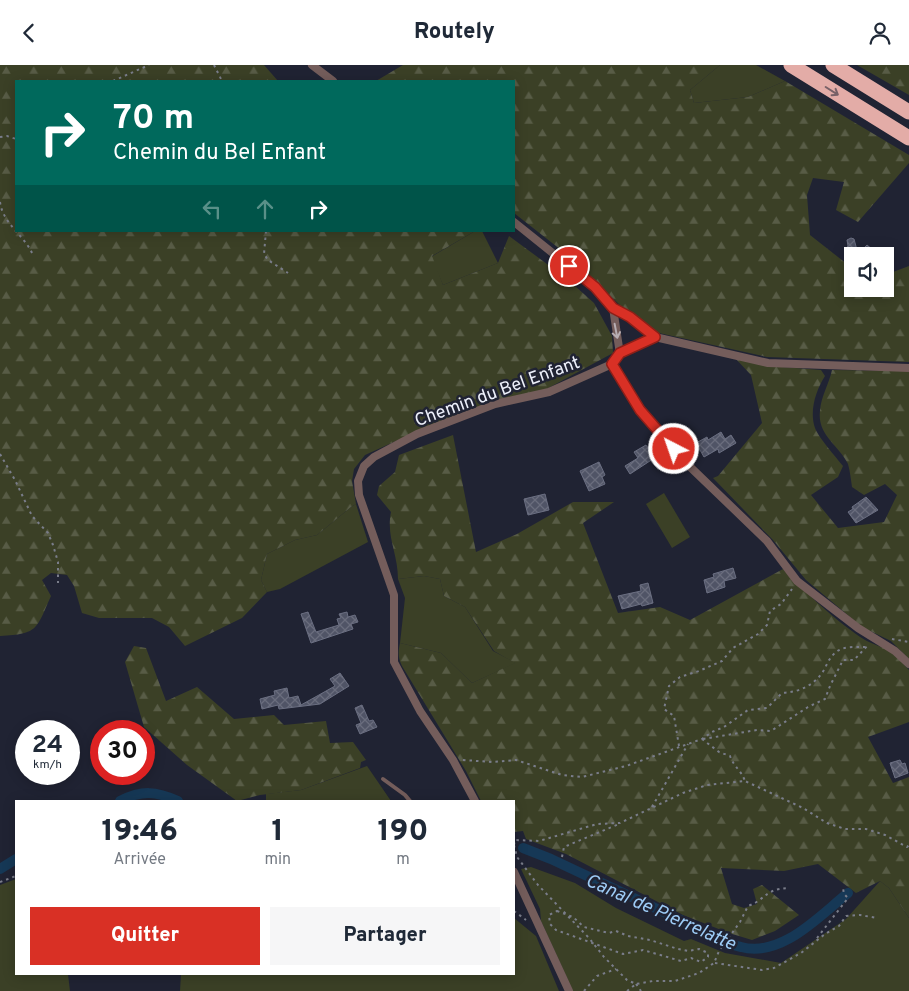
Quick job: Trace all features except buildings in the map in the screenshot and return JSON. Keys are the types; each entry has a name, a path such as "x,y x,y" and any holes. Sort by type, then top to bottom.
{"highway":[{"path":"791,65 909,138"},
{"path":"833,65 909,112"}],"street":[{"path":"312,65 332,80"},
{"path":"515,223 595,287 613,308 630,317 655,337 768,363 909,368"},
{"path":"613,308 620,353"},
{"path":"655,337 620,353 612,364 640,410 685,462 766,541 797,581 844,617 894,651 909,664"},
{"name":"Chemin du Bel Enfant","path":"474,800 453,760 420,711 394,662 394,595 359,495 358,481 364,466 374,457 417,434 495,404 549,392 612,364"},
{"path":"515,874 569,991"}],"lane":[{"path":"383,779 409,800"}],"path":[{"path":"115,80 149,65"},
{"path":"214,65 222,80"},
{"path":"0,137 7,136 15,139"},
{"path":"0,202 3,215 15,230"},
{"path":"17,232 32,253"},
{"path":"266,232 264,254 268,260 288,273"},
{"path":"0,454 32,516 48,533 58,562 58,583"},
{"path":"679,747 674,716 664,709 669,686 680,677 700,671 722,661 733,648 758,634 767,625 770,611 781,604 797,581"},
{"path":"453,760 492,763 516,760 562,775 582,777 626,766 702,739 756,730 772,731 808,707 825,699 843,660 854,660 865,647 876,639"},
{"path":"702,739 748,711 767,708 782,693 794,693 810,685 819,679 835,652 850,647 865,647"},
{"path":"702,739 719,752 730,756 733,766 741,771 745,781"},
{"path":"652,807 689,744"},
{"path":"562,857 564,847 683,793 707,785 745,781 803,809 827,823 845,829 866,829 885,835 907,847 909,845"},
{"path":"515,840 539,841 597,824 620,823"},
{"path":"515,849 522,866 616,969 627,980 636,984 641,991"},
{"path":"0,882 15,876"},
{"path":"627,991 636,984 653,981 675,981 699,973 714,963 727,938 740,922 748,906 758,903 767,893 776,889 789,888"},
{"path":"816,941 819,934 848,898 844,894 843,888"},
{"path":"556,911 568,916 573,917 584,927 609,933 616,931 620,934 688,951 699,949 708,953 708,957 701,962 691,958 681,961 643,950 623,954 556,930 550,924 549,915 556,911"},
{"path":"714,963 762,970 774,968 801,953 839,926 846,916 860,915 877,918"},
{"path":"584,991 597,976 616,969"}],"green space":[{"path":"0,65 264,65 277,80 15,80 15,232 473,232 432,256 443,285 498,263 509,236 566,278 594,303 612,336 613,353 541,392 396,441 365,455 354,469 352,481 356,504 317,535 295,540 267,554 261,580 267,592 242,618 185,646 169,627 152,618 99,618 82,613 74,586 67,575 51,573 42,580 51,596 39,623 22,634 0,636"},
{"path":"403,65 720,65 690,90 694,103 748,97 785,81 909,155 909,163 858,222 836,210 844,182 813,178 807,195 810,235 844,262 844,297 894,297 894,272 909,266 909,362 767,357 659,333 624,309 570,257 515,214 515,80 378,80"},
{"path":"720,65 756,65 785,81 748,97 694,103 690,90"},
{"path":"857,65 909,65 909,95"},
{"path":"473,232 482,232 498,263 443,285 431,257"},
{"path":"735,358 769,366 821,370 825,376 814,401 813,421 815,428 827,447 843,466 838,477 811,495 838,528 884,522 897,495 885,484 864,495 852,487 848,464 825,433 820,419 822,400 832,370 909,371 909,659 891,641 862,627 806,580 773,540 713,478 718,476 762,423 751,375"},
{"path":"453,435 476,552 517,534 573,502 614,502 583,523 618,613 660,607 690,620 783,569 811,597 844,625 865,640 893,653 909,670 909,722 868,737 893,783 909,777 909,918 889,888 880,881 856,893 818,864 784,871 721,868 732,904 744,908 757,904 753,889 762,885 799,915 775,931 752,940 683,915 566,854 526,839 523,831 515,832 515,800 480,800 466,771 400,660 400,643 441,653 472,683 515,663 494,651 465,607 444,596 440,579 424,576 398,579 390,529 391,512 377,495 379,486 395,472 399,455"},
{"path":"664,493 690,537 672,548 646,504"},
{"path":"356,504 368,542 280,589 267,592 261,580 267,554 295,540 317,535"},
{"path":"424,576 440,579 444,596 465,607 493,651 516,663 472,683 441,653 400,643 405,598 398,579"},
{"path":"134,646 146,648 166,701 197,687 234,719 274,715 284,725 326,721 330,743 353,742 366,760 361,762 360,768 301,790 236,800 187,765 155,737 155,720 142,720 125,662"},
{"path":"367,766 390,800 266,800 266,794 301,790"},
{"path":"531,867 575,883 616,908 684,941 691,939 725,953 781,963 846,919 880,881 889,888 909,918 909,991 573,991 541,921 540,909 521,869"},
{"path":"15,879 15,975 68,975 70,991 0,991 0,885"},
{"path":"515,919 536,936 559,991 180,991 181,975 515,975"}],"waterway":[{"name":"Canal de Pierrelatte","path":"122,800 135,795 149,793 163,795 176,800"},
{"name":"Canal de Pierrelatte","path":"523,848 551,859 741,947 756,949 785,941 813,923 848,893"},
{"name":"Canal de Pierrelatte","path":"0,869 15,860"},
{"name":"Canal de Pierrelatte","path":"671,921 673,916"}],"route":[{"path":"569,266 595,287 613,308 630,317 655,337 620,353 612,364 640,410 674,449"}]}
